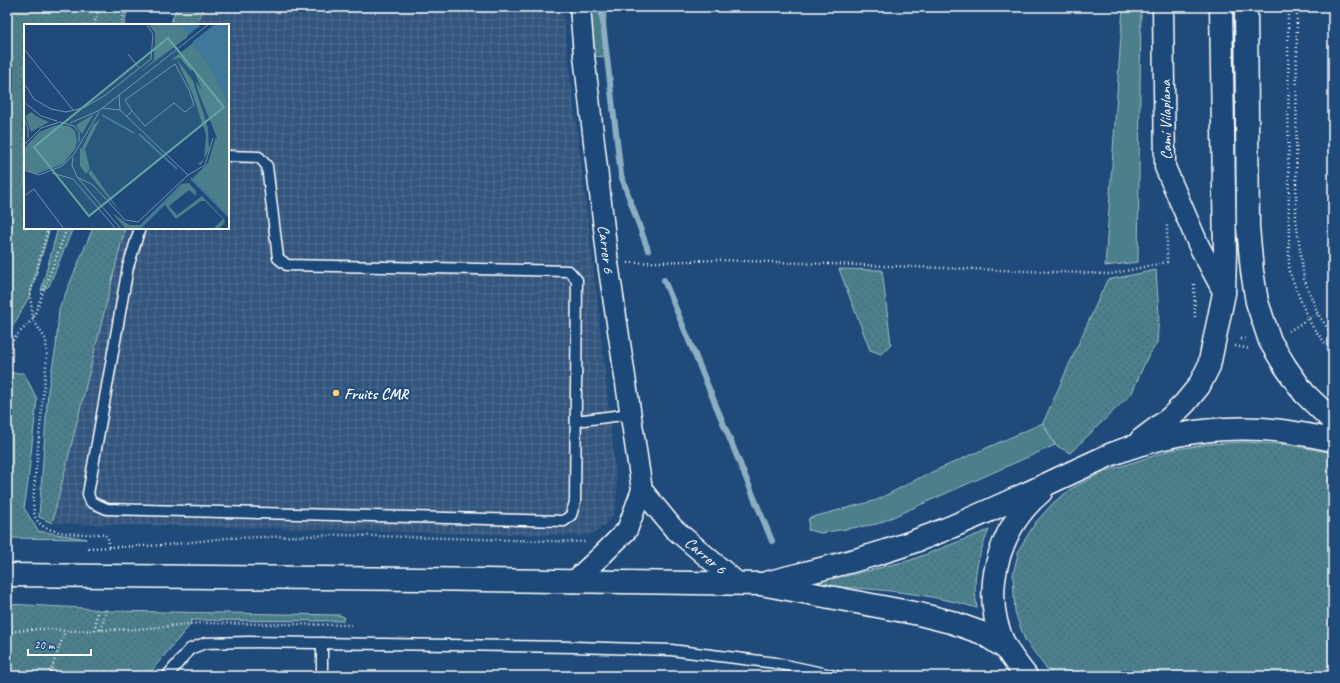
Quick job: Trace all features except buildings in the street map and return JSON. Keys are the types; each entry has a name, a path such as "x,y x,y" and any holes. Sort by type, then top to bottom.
{"main road":[{"path":"1134,445 1170,418 1199,386 1209,366 1224,293 1221,7"},
{"path":"1246,7 1248,227 1252,271 1257,302 1270,341 1285,366 1304,393 1333,421"},
{"path":"761,584 881,553 924,538 977,516 1055,479 1134,445 1184,433 1224,428 1261,428 1301,433 1333,440"},
{"path":"1026,676 1006,648 1000,632 995,610 993,588 995,566 999,553 1020,513 1055,479"},
{"path":"7,576 420,579 761,584 919,614 951,622 982,633 1006,648"}],"street":[{"name":"Carrer 6","path":"573,582 627,530 642,490 608,263 584,55 580,7"},
{"name":"Camí Vilaplana","path":"1163,7 1165,167 1199,246 1224,293"},
{"name":"Carrer 6","path":"642,490 673,528 739,584"}],"lane":[{"path":"140,229 128,267 88,494 91,502 107,509 564,521 571,515 575,502 577,280 569,271 287,265 278,258 267,166 259,157 229,156"},
{"path":"576,421 630,414"},
{"path":"167,676 190,649 205,643 575,647 671,650 776,662 836,676"},
{"path":"322,644 322,676"}],"path":[{"path":"94,24 98,7"},
{"path":"121,24 126,7"},
{"path":"1288,7 1289,271 1308,319 1333,353"},
{"path":"1297,7 1296,219 1304,280 1318,314 1333,336"},
{"path":"608,263 718,260 1111,274 1167,262 1166,226 1179,199"},
{"path":"48,229 30,295 33,319 46,340 47,356 34,488 33,506 35,518 43,526 61,533 103,534 109,539 109,547"},
{"path":"7,351 16,336 33,319 67,229"},
{"path":"1286,333 1318,314"},
{"path":"88,548 167,545 226,538 340,535 591,541"},
{"path":"101,630 107,608"},
{"path":"95,630 97,610"},
{"path":"7,632 34,629 54,629 65,631 49,676"}],"shaded area":[{"path":"204,7 562,7 593,261 617,487 616,505 611,519 600,530 586,536 52,523 125,229 229,229 229,24 196,24"}],"green space":[{"path":"7,7 128,7 124,24 24,24 24,229 50,229 30,295 7,337"},
{"path":"177,7 204,7 196,24 170,24"},
{"path":"580,7 606,7 605,57 584,55"},
{"path":"1123,7 1141,7 1138,262 1105,266"},
{"path":"58,229 73,229 49,286 41,291"},
{"path":"93,229 125,229 52,523 39,517 48,390 56,347 59,309"},
{"path":"839,269 882,270 891,344 881,354 870,350"},
{"path":"1156,270 1159,315 1157,343 1146,360 1132,393 1070,453 1055,445 1043,423 1107,280"},
{"path":"7,373 24,373 37,399 24,508 38,531 87,539 7,538"},
{"path":"1043,423 1055,445 877,524 821,533 808,530 809,518 877,500 923,476"},
{"path":"1245,442 1290,445 1333,453 1333,676 1054,676 1046,668 1025,640 1015,612 1013,575 1019,549 1036,522 1053,503 1072,488 1106,471 1171,450 1209,444"},
{"path":"989,530 981,550 975,578 977,608 937,598 897,592 815,586 815,581 846,576 911,560"},
{"path":"7,604 83,608 109,611 340,615 344,617 343,621 191,620 190,625 147,676 7,676"}],"waterway":[{"path":"601,7 621,175 648,250"},
{"path":"664,280 772,541"}],"place":[{"name":"Fruits CMR","path":"336,393"}]}
